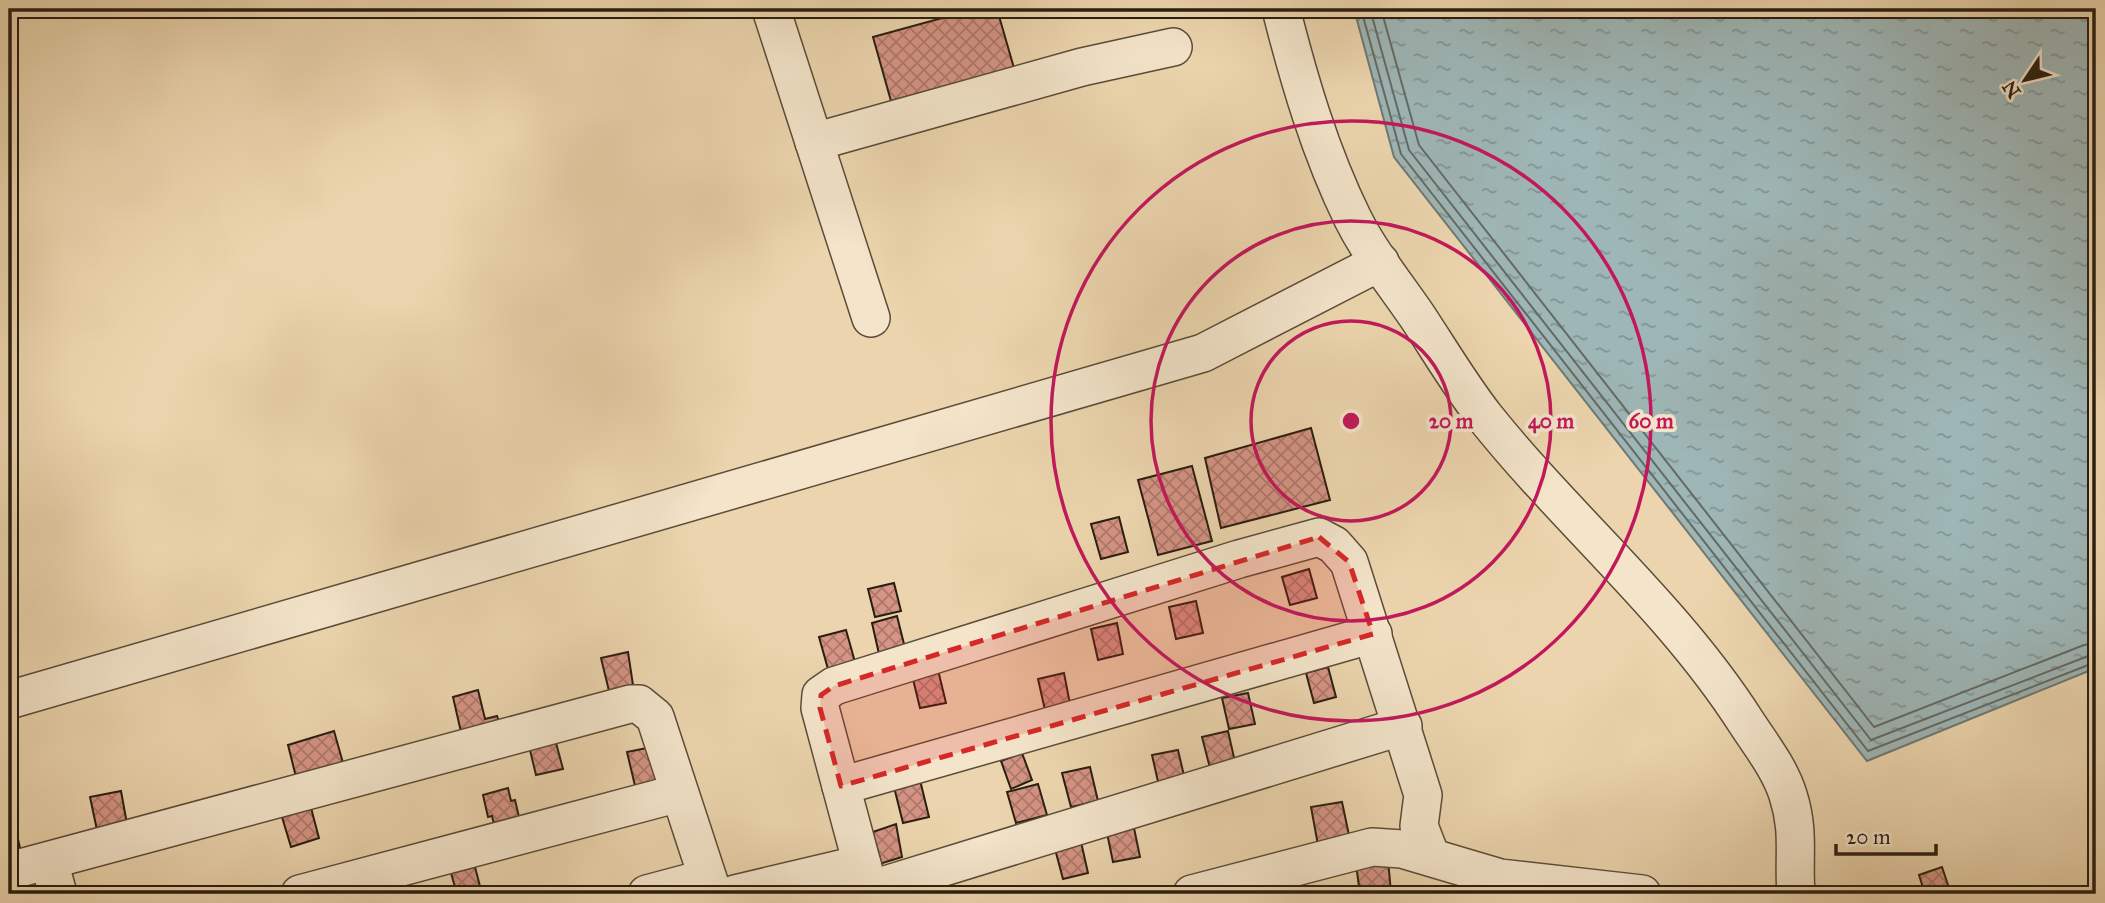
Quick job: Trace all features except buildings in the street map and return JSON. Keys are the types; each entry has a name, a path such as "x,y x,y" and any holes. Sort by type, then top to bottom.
{"street":[{"path":"771,9 871,318"},
{"path":"1281,9 1320,140 1354,221 1380,262 1484,415 1542,483 1666,614 1716,674 1772,761 1787,793 1798,844 1796,894"},
{"path":"814,142 1082,67 1173,47"},
{"path":"9,700 1203,353 1380,262"},
{"path":"867,883 820,708 821,695 834,686 1284,545 1319,537 1334,545 1349,562 1423,795 1419,826 1431,857"},
{"path":"841,786 1373,634"},
{"path":"9,871 53,878 630,704 639,704 655,717 679,793 718,889"},
{"path":"647,894 867,883 1403,726"},
{"path":"300,894 679,793"},
{"path":"1192,894 1371,847 1402,849 1500,878 1642,894"}],"highlighted area":[{"path":"1319,537 1349,562 1373,634 841,786 820,708 821,695 834,686"}],"water":[{"path":"1354,9 2096,9 2096,668 1867,761 1394,157"}]}
